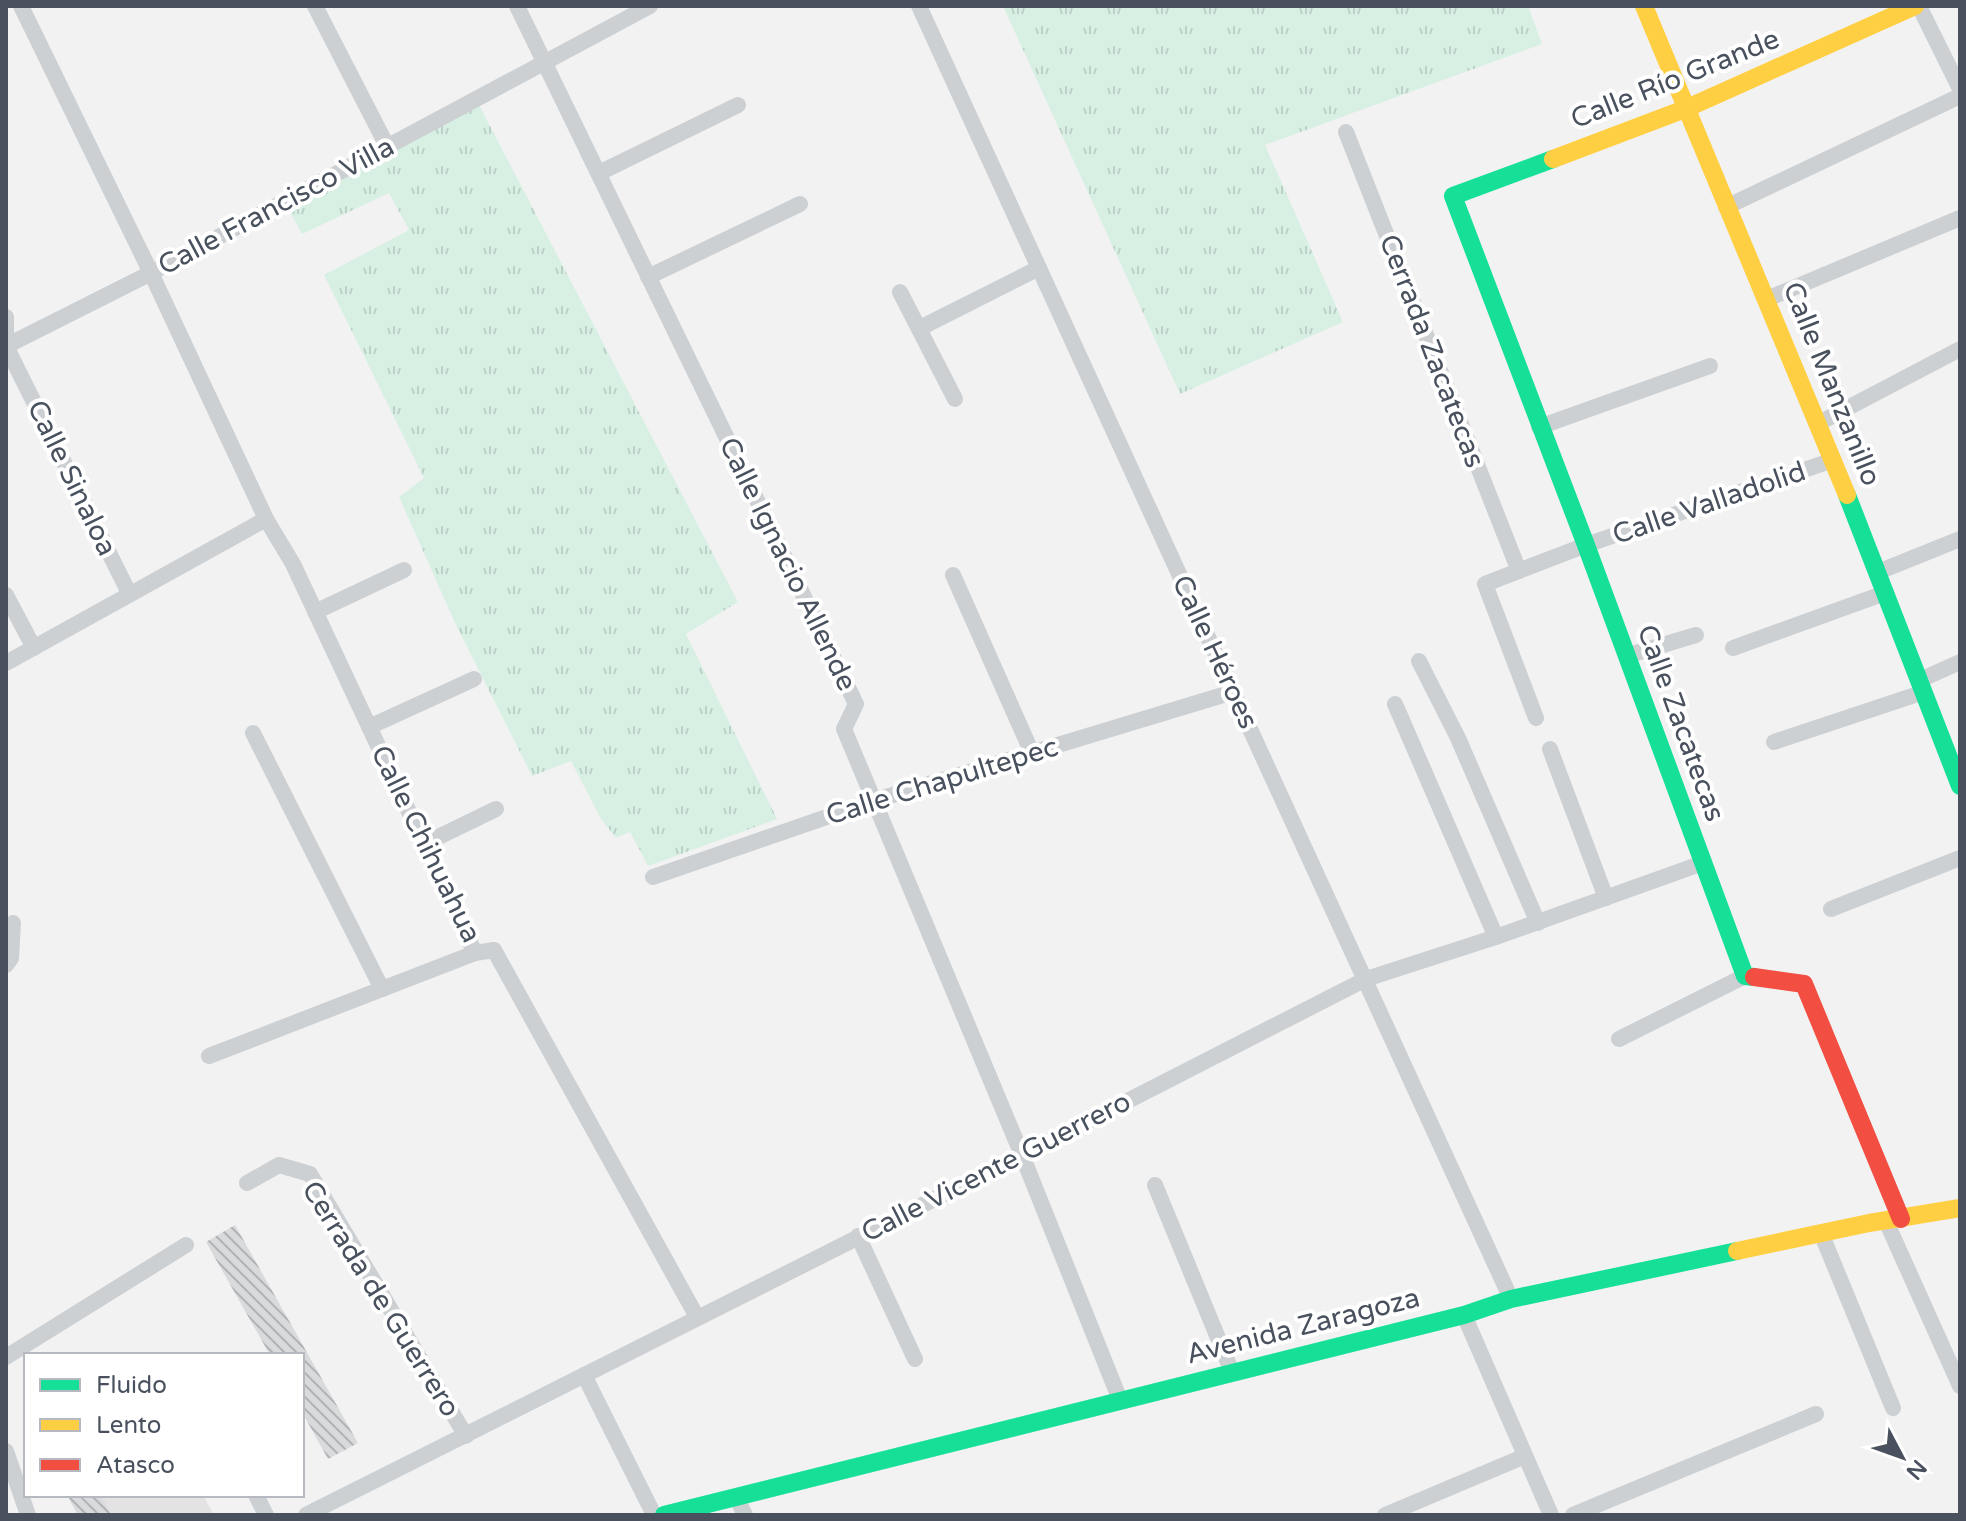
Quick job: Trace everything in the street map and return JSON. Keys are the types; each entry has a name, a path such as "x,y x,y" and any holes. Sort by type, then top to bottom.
{"street":[{"path":"6,11 18,6"},
{"name":"Calle Chihuahua","path":"18,6 151,273 266,519 293,564 475,953 486,949 494,950 499,956 697,1317"},
{"path":"315,6 387,146"},
{"name":"Calle Ignacio Allende","path":"517,6 856,704 844,729 1022,1155 1120,1400"},
{"name":"Calle Francisco Villa","path":"6,346 151,273 650,6"},
{"name":"Calle Héroes","path":"919,6 1511,1299"},
{"name":"Calle Manzanillo","path":"1644,6 1819,423 1959,781"},
{"path":"1917,6 1960,89"},
{"name":"Calle Río Grande","path":"1453,196 1685,109 1917,6"},
{"path":"1726,207 1960,96"},
{"path":"599,173 738,105"},
{"name":"Cerrada Zacatecas","path":"1346,132 1519,571"},
{"name":"Calle Zacatecas","path":"1453,196 1745,976"},
{"path":"648,277 800,204"},
{"path":"1767,299 1960,218"},
{"path":"920,328 1039,268"},
{"path":"900,292 955,399"},
{"name":"Calle Sinaloa","path":"6,317 6,346 129,593"},
{"name":"Calle Valladolid","path":"1819,423 1960,349"},
{"path":"1539,427 1710,366"},
{"name":"Calle Valladolid","path":"1586,545 1833,460"},
{"path":"6,663 266,519"},
{"path":"1878,572 1960,539"},
{"path":"1536,718 1485,584 1586,545"},
{"path":"315,612 404,570"},
{"path":"953,575 1032,753"},
{"path":"1733,648 1885,593"},
{"path":"6,595 34,648"},
{"path":"1626,656 1696,635"},
{"path":"1419,661 1458,738 1538,923"},
{"path":"1774,742 1922,686 1960,662"},
{"path":"369,727 474,679"},
{"name":"Calle Chapultepec","path":"653,877 873,801 1233,692"},
{"path":"1395,704 1496,937"},
{"path":"253,733 382,989"},
{"path":"1550,749 1606,898"},
{"path":"424,844 496,809"},
{"path":"1831,909 1960,858"},
{"name":"Calle Vicente Guerrero","path":"306,1515 1366,979 1538,923 1703,863"},
{"path":"6,965 11,958 13,923"},
{"path":"209,1056 475,953"},
{"path":"1619,1039 1745,976 1804,984 1960,1386"},
{"name":"Cerrada de Guerrero","path":"247,1183 279,1165 310,1174 466,1436"},
{"path":"1155,1185 1232,1372"},
{"name":"Avenida Zaragoza","path":"664,1515 1464,1315 1511,1299 1821,1233 1960,1208"},
{"path":"1821,1233 1893,1408"},
{"path":"858,1236 915,1359"},
{"path":"6,1357 186,1245"},
{"path":"1464,1315 1551,1515"},
{"path":"584,1375 664,1515"},
{"path":"1573,1515 1816,1414"},
{"path":"6,1451 28,1515"},
{"path":"1385,1515 1525,1456"},
{"path":"257,1497 266,1515"},
{"path":"736,1497 745,1515"}],"shaded area":[{"path":"68,1497 204,1497 214,1515 78,1515"}],"green space":[{"path":"1003,6 1528,6 1542,44 1265,145 1343,322 1180,394"},
{"path":"478,103 738,602 686,634 777,819 648,866 630,832 616,838 601,819 571,761 532,776 456,625 399,497 424,478 324,275 409,230 389,193 302,234 289,210"}],"building":[{"path":"235,1225 358,1443 328,1459 304,1416 304,1353 269,1353 206,1242"},
{"path":"68,1497 102,1497 111,1515 78,1515"}],"traffic: fast":[{"path":"1553,159 1453,196 1745,976 1754,977"},
{"path":"1847,495 1960,786"},
{"path":"664,1515 1464,1315 1511,1299 1737,1251"}],"traffic: slow":[{"path":"1644,6 1847,495"},
{"path":"1553,159 1685,109 1915,6"},
{"path":"1737,1251 1869,1223 1960,1208"}],"traffic: jam":[{"path":"1754,977 1804,984 1901,1219"}]}
